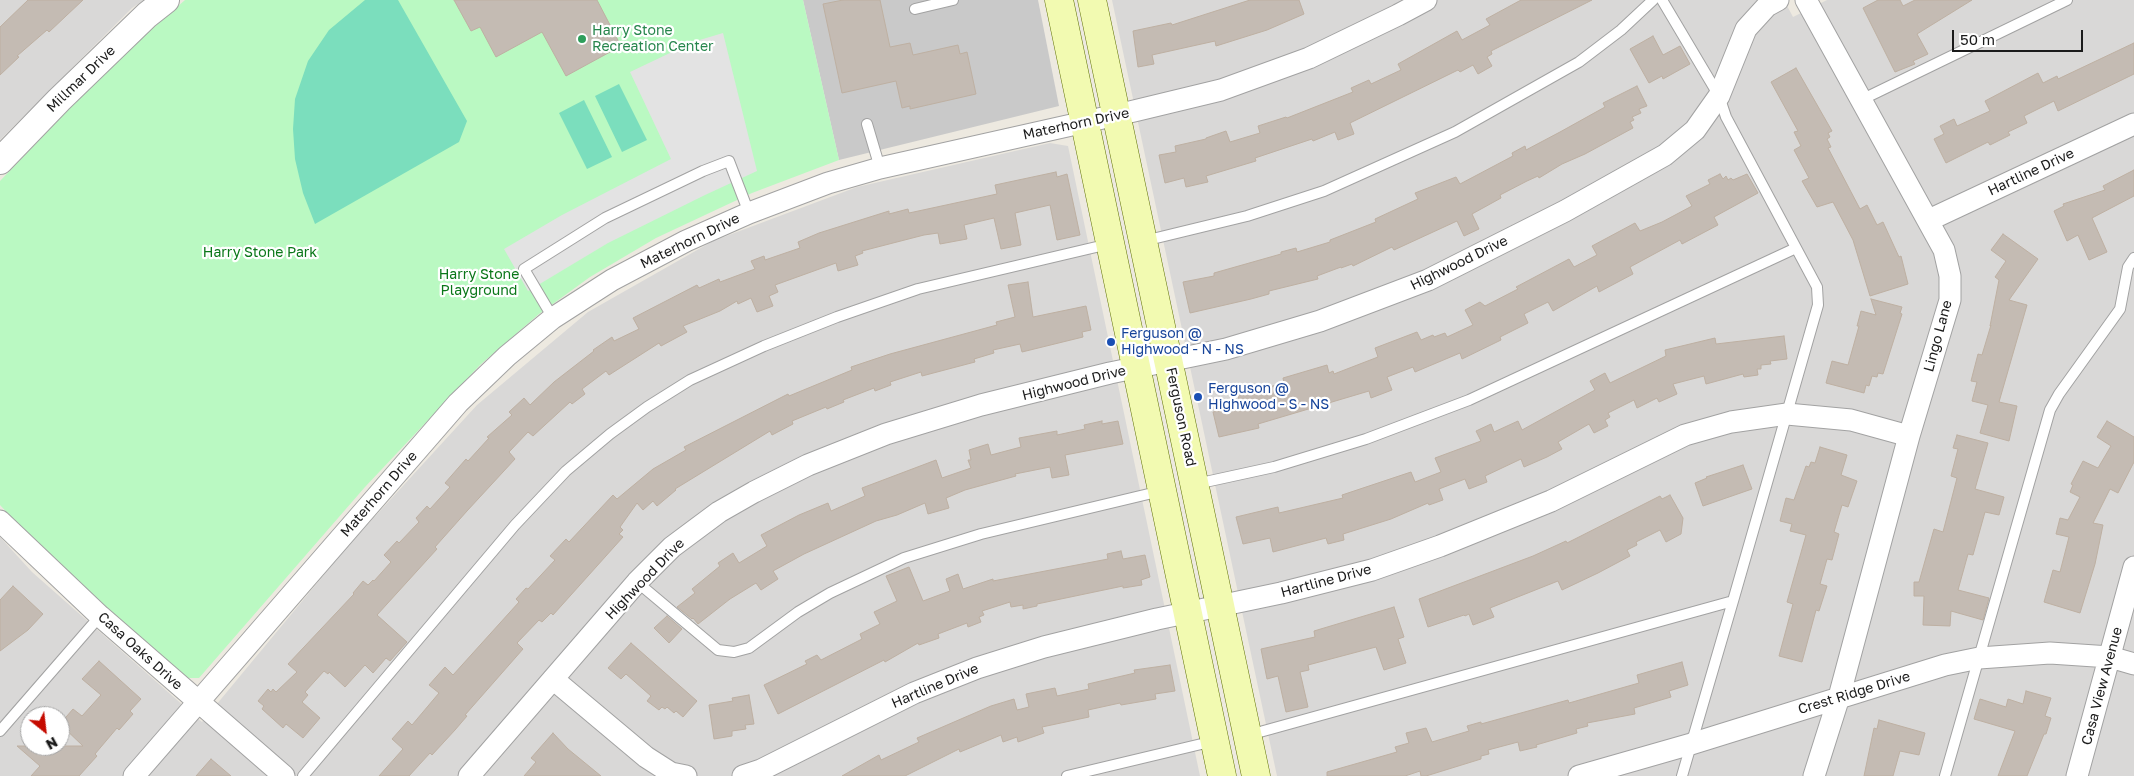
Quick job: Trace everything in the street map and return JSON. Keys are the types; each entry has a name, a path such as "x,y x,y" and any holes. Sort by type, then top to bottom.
{"main road":[{"path":"1059,0 1222,776"},
{"name":"Ferguson Road","path":"1092,0 1256,776"}],"street":[{"name":"Millmar Drive","path":"0,161 59,100 147,15 166,0"},
{"name":"Materhorn Drive","path":"134,776 458,403 507,356 553,318 612,280 686,241 749,213 828,183 880,168 1221,90 1309,58 1398,16 1426,0"},
{"name":"Highwood Drive","path":"472,775 637,582 672,547 719,512 808,465 886,434 962,411 1169,360 1226,349 1320,321 1428,280 1565,211 1665,155 1695,130 1719,96 1746,29 1767,6 1778,0"},
{"name":"Lingo Lane","path":"1806,0 1944,250 1950,276 1950,300 1909,436 1839,697 1814,776"},
{"name":"Hartline Drive","path":"1928,220 2134,124"},
{"name":"Hartline Drive","path":"743,776 761,770 914,693 976,668 1044,647 1372,570 1440,546 1551,501 1685,435 1731,422 1786,414 1851,420 1909,436"},
{"name":"Casa Oaks Drive","path":"2,528 284,776"},
{"name":"Casa View Avenue","path":"2077,776 2134,567"},
{"name":"Crest Ridge Drive","path":"1579,776 1691,744 1945,665 1979,658 2050,653 2110,658 2134,664"},
{"path":"553,679 646,757 671,773 686,776"}],"lane":[{"path":"915,9 953,0"},
{"path":"1144,242 1247,216 1324,191 1455,132 1579,62 1621,30 1653,0"},
{"path":"1662,0 1719,96 1726,116 1817,288 1818,304 1682,776"},
{"path":"1861,100 2067,0"},
{"path":"867,124 880,168"},
{"path":"553,318 524,269 605,218 704,171 729,162 749,213"},
{"path":"303,776 515,525 566,471 610,434 647,407 690,380 764,346 846,314 918,289 1109,244"},
{"path":"1195,484 1274,467 1357,442 1468,400 1796,248"},
{"path":"1945,776 2050,410 2059,394 2120,309 2128,267 2134,258"},
{"path":"637,582 718,650 734,652 749,648 798,612 830,593 904,558 981,534 1162,491"},
{"path":"1248,736 1733,601"},
{"path":"0,731 100,616"},
{"path":"1067,776 1215,741"}],"shaded area":[{"path":"0,0 144,0 132,8 0,140"},
{"path":"803,0 1038,0 1059,106 839,160"},
{"path":"1112,0 1784,0 1793,17 1827,0 2134,0 2134,776 1277,776"},
{"path":"723,33 757,171 608,243 528,291 504,249 562,215 671,159 630,72 693,42"},
{"path":"1050,143 1068,146 1200,776 0,776 0,537 32,572 202,722 347,547 477,405 588,312 713,241 857,187"}],"green space":[{"name":"Harry Stone Park","path":"185,0 803,0 839,160 752,193 656,238 590,277 539,314 480,365 365,487 199,678 187,678 142,639 39,547 0,505 0,181 112,64"},
{"path":"365,0 398,0 467,121 459,142 315,224 303,193 295,159 293,129 295,99 308,61 329,30"},
{"path":"619,84 647,140 622,152 595,96"},
{"path":"584,100 612,157 587,169 559,113"}],"building":[{"path":"28,0 83,0 49,32 47,30 17,56 19,57 0,75 0,27"},
{"name":"Harry Stone Recreation Center","path":"454,0 597,0 621,46 566,76 542,32 496,57 480,27 471,31"},
{"path":"843,0 880,0 890,47 910,43 913,55 958,45 960,54 967,52 976,94 910,109 910,106 902,108 896,81 842,93 823,4"},
{"path":"1250,0 1299,0 1304,14 1267,30 1216,46 1215,41 1152,55 1154,64 1138,67 1133,31 1171,23 1172,25"},
{"path":"1521,0 1592,0 1491,51 1492,54 1487,57 1492,66 1478,74 1473,65 1460,72 1458,70 1350,123 1354,134 1338,140 1335,132 1313,141 1312,139 1255,158 1256,161 1206,176 1208,182 1186,187 1184,178 1165,183 1159,155 1176,152 1175,146 1206,139 1226,131 1230,142 1260,133 1258,126 1287,118 1353,92 1351,88 1369,80 1371,84 1401,70 1398,64 1457,31 1462,40 1490,25 1486,19"},
{"path":"1878,0 1900,0 1903,6 1915,0 1972,0 1917,34 1928,54 1913,61 1915,64 1895,72 1863,8"},
{"path":"1653,36 1663,55 1680,46 1690,64 1663,79 1662,76 1649,83 1630,49"},
{"path":"2134,43 2134,74 2058,111 2054,101 2024,116 2027,123 2008,132 2010,135 1990,145 1988,142 1946,163 1934,139 1944,134 1940,126 1954,119 1957,126 1990,111 1985,101 2038,73 2043,83 2057,76 2058,79"},
{"path":"1796,68 1832,131 1828,133 1830,137 1827,139 1831,147 1828,148 1860,209 1867,205 1877,225 1883,222 1899,257 1901,256 1908,284 1870,296 1853,240 1833,202 1817,207 1802,181 1809,178 1794,150 1801,146 1794,132 1798,131 1771,82"},
{"path":"1637,86 1647,106 1639,109 1641,113 1632,117 1634,120 1630,122 1633,128 1562,164 1539,178 1538,176 1500,195 1501,198 1472,214 1479,229 1464,236 1457,221 1394,250 1392,247 1353,266 1352,264 1341,267 1317,276 1318,279 1269,291 1269,294 1251,299 1190,313 1183,282 1214,276 1214,273 1281,254 1281,252 1296,248 1297,252 1330,242 1330,240 1376,222 1375,219 1418,199 1415,193 1456,177 1460,184 1513,156 1512,153 1525,146 1526,150 1560,132 1605,107 1603,103"},
{"path":"2134,170 2134,196 2092,218 2107,252 2089,260 2078,235 2067,241 2054,211 2064,206 2063,204 2105,190 2103,186"},
{"path":"1056,172 1057,177 1067,174 1080,235 1057,240 1050,205 1015,213 1021,245 1001,249 994,218 964,225 967,239 940,244 938,233 862,251 863,253 855,256 858,265 838,271 836,263 775,285 778,292 769,296 773,306 757,312 751,298 738,304 737,301 720,311 683,326 687,332 661,346 659,343 609,375 606,371 582,389 585,394 572,404 570,402 533,436 528,432 509,452 515,459 435,547 437,549 377,615 407,642 390,661 386,658 373,673 365,665 345,687 329,672 328,674 324,671 305,692 308,695 302,702 320,718 303,738 286,724 283,728 262,709 264,706 258,701 268,689 271,692 273,689 276,692 297,672 288,664 354,594 363,581 368,585 374,581 391,562 384,555 397,541 399,543 419,522 416,518 427,506 430,509 450,487 445,483 466,459 468,461 489,438 487,437 512,415 509,412 524,398 530,405 554,382 612,337 614,341 639,329 633,318 697,285 699,288 719,279 720,282 755,269 751,261 764,256 765,260 800,248 798,242 819,233 889,211 889,214 908,209 909,213 997,194 995,185"},
{"path":"1720,174 1723,179 1726,176 1728,180 1731,178 1733,180 1747,174 1758,193 1714,217 1718,225 1682,244 1680,240 1630,267 1633,274 1599,292 1597,286 1553,311 1548,302 1524,314 1528,323 1500,337 1501,340 1462,359 1460,353 1415,372 1413,367 1387,377 1392,390 1371,398 1369,391 1258,424 1259,428 1219,437 1213,412 1234,408 1233,404 1240,403 1237,391 1250,388 1251,392 1284,383 1283,378 1327,365 1329,373 1333,371 1334,374 1378,357 1375,348 1417,332 1421,340 1445,333 1447,337 1473,325 1465,310 1480,302 1485,306 1569,259 1574,267 1597,255 1592,246 1635,223 1640,231 1692,206 1686,196 1710,184 1708,180"},
{"path":"2003,234 2038,259 2009,300 2027,305 1999,402 2017,406 2009,441 1980,433 1988,405 1972,401 1977,382 1971,381 1978,354 1982,355 1991,325 1999,280 1995,277 2006,261 1991,250"},
{"path":"1028,282 1033,317 1086,306 1091,330 1082,332 1083,337 1022,352 1020,344 993,350 994,353 974,359 975,362 922,376 921,372 890,382 891,385 875,391 874,388 843,400 844,402 827,409 826,407 792,421 793,424 772,435 770,431 675,489 657,506 653,501 643,510 637,503 620,527 623,530 619,534 623,537 553,615 551,613 542,622 539,620 517,643 523,649 432,755 430,753 409,776 379,776 403,749 392,739 408,721 412,725 439,693 429,685 445,667 453,675 519,602 516,599 555,560 550,556 566,539 569,542 613,495 617,499 653,469 686,450 684,447 788,394 789,396 852,370 851,367 890,354 997,325 996,322 1015,317 1008,285"},
{"path":"1871,299 1902,307 1900,313 1902,314 1883,374 1878,373 1877,377 1872,376 1869,386 1866,385 1864,393 1826,383 1832,361 1848,365 1859,326 1857,326 1861,311 1876,315"},
{"path":"1784,336 1787,359 1770,361 1771,364 1761,365 1761,369 1757,369 1758,375 1744,377 1743,374 1706,384 1704,376 1673,384 1677,394 1659,402 1657,398 1637,408 1634,400 1608,413 1610,417 1605,420 1608,426 1594,433 1589,424 1558,442 1562,449 1547,457 1524,467 1521,459 1485,476 1487,482 1469,489 1465,479 1439,489 1443,500 1429,505 1428,503 1391,519 1343,534 1344,540 1328,544 1326,538 1273,552 1270,538 1243,544 1236,517 1278,507 1279,513 1343,498 1342,495 1411,472 1415,482 1441,472 1435,458 1481,441 1476,431 1491,424 1494,432 1518,421 1522,430 1595,390 1590,381 1605,373 1610,383 1666,356 1665,350 1715,338 1716,344"},
{"path":"1102,421 1102,424 1118,421 1123,444 1065,455 1069,475 1052,478 1050,467 1015,474 1016,476 965,490 946,498 949,508 928,514 925,503 897,515 876,521 804,554 773,571 778,579 761,590 756,583 730,599 698,624 693,618 677,607 695,593 692,589 720,566 718,563 733,553 739,563 767,546 761,535 799,515 828,503 831,511 865,496 862,488 936,460 942,478 971,468 968,460 971,460 969,450 988,444 991,455 1021,447 1019,438 1057,431 1057,435 1085,429 1084,425"},
{"path":"2107,421 2134,437 2134,462 2118,493 2110,489 2093,523 2103,525 2095,564 2080,613 2044,602 2053,570 2060,572 2069,537 2056,534 2060,518 2068,520 2080,497 2070,492 2073,485 2071,484 2083,461 2098,468 2111,446 2097,437"},
{"path":"1957,435 1988,443 1975,489 2004,497 1999,515 1985,512 1973,555 1968,554 1958,590 1989,598 1983,620 1951,611 1950,626 1923,625 1924,596 1914,596 1914,582 1919,582 1934,529 1943,532 1957,478 1951,476 1958,449 1953,448"},
{"path":"1820,447 1847,455 1841,475 1857,481 1848,507 1842,505 1834,532 1839,534 1832,560 1827,559 1820,584 1827,586 1819,611 1816,610 1802,662 1779,656 1793,604 1787,602 1806,535 1790,531 1792,524 1780,521 1786,498 1794,500 1806,466 1809,467 1811,462 1815,463"},
{"path":"1743,465 1752,489 1703,506 1695,483 1706,477"},
{"path":"1670,495 1683,518 1681,534 1666,542 1660,530 1636,542 1637,545 1627,550 1630,556 1598,573 1562,590 1558,581 1490,608 1494,617 1473,625 1469,614 1428,627 1419,599 1533,556 1566,541 1567,543 1660,496 1662,499"},
{"path":"1121,551 1123,559 1145,555 1150,577 1141,580 1142,585 1123,588 1123,586 1037,604 1037,606 1023,609 1023,605 1011,607 1010,602 982,611 984,615 979,617 981,622 968,627 967,623 938,634 939,638 919,645 918,643 885,662 884,660 778,714 764,685 807,664 805,661 817,655 821,660 862,639 860,634 880,624 874,612 897,601 886,576 909,567 923,601 950,591 946,579 958,574 963,589 993,579 993,581 1108,559 1107,554"},
{"path":"13,586 43,614 28,630 0,651 0,600"},
{"path":"1394,607 1404,637 1398,639 1406,663 1384,670 1376,647 1308,665 1309,670 1300,672 1308,707 1286,712 1278,676 1267,679 1261,649 1315,637 1314,631"},
{"path":"667,616 682,629 669,643 654,628"},
{"path":"631,643 697,701 683,717 667,707 665,709 662,707 659,710 647,701 651,696 626,674 621,679 608,668"},
{"path":"99,661 141,699 130,711 133,714 119,730 117,728 95,754 97,756 79,776 31,776 40,766 28,756 70,756 70,746 83,746 70,734 70,712 73,709 82,716 101,695 82,679"},
{"path":"1682,662 1688,685 1669,691 1671,697 1634,708 1635,714 1587,723 1588,726 1576,729 1577,733 1536,745 1537,747 1520,751 1518,742 1488,750 1489,754 1481,756 1481,759 1426,776 1421,776 1420,771 1405,776 1327,776 1327,772 1397,752 1395,747 1409,743 1406,733 1426,728 1432,742 1469,731 1467,726 1481,722 1481,724 1568,700 1569,703 1639,683 1637,675"},
{"path":"1170,665 1175,691 1155,694 1156,699 1121,705 1120,703 1088,710 1089,717 1042,727 1044,733 1018,742 1017,737 1003,742 1001,735 960,752 959,749 905,776 842,776 879,755 881,760 919,742 917,738 991,706 1014,699 1017,710 1029,707 1026,694 1055,688 1057,696 1089,689 1088,684 1135,673 1134,670"},
{"path":"2026,691 2051,698 2045,716 2051,718 2046,734 2044,734 2027,776 1998,776 2015,731 1974,719 1980,699 2006,707 2008,699 2023,704"},
{"path":"749,695 754,724 745,725 746,729 732,731 732,736 714,739 709,705 733,701 732,698"},
{"path":"1879,720 1925,733 1919,755 1900,751 1893,776 1864,776 1874,728 1877,729"},
{"path":"553,733 568,749 601,776 524,776 536,762 531,758"},
{"path":"211,759 231,776 196,776"}],"place":[{"name":"Harry Stone Recreation Center","path":"582,39"},
{"name":"Ferguson @ Highwood - N - NS","path":"1111,342"},
{"name":"Ferguson @ Highwood - S - NS","path":"1198,397"}],"park label":[{"name":"Harry Stone Playground","path":"479,284"}]}
